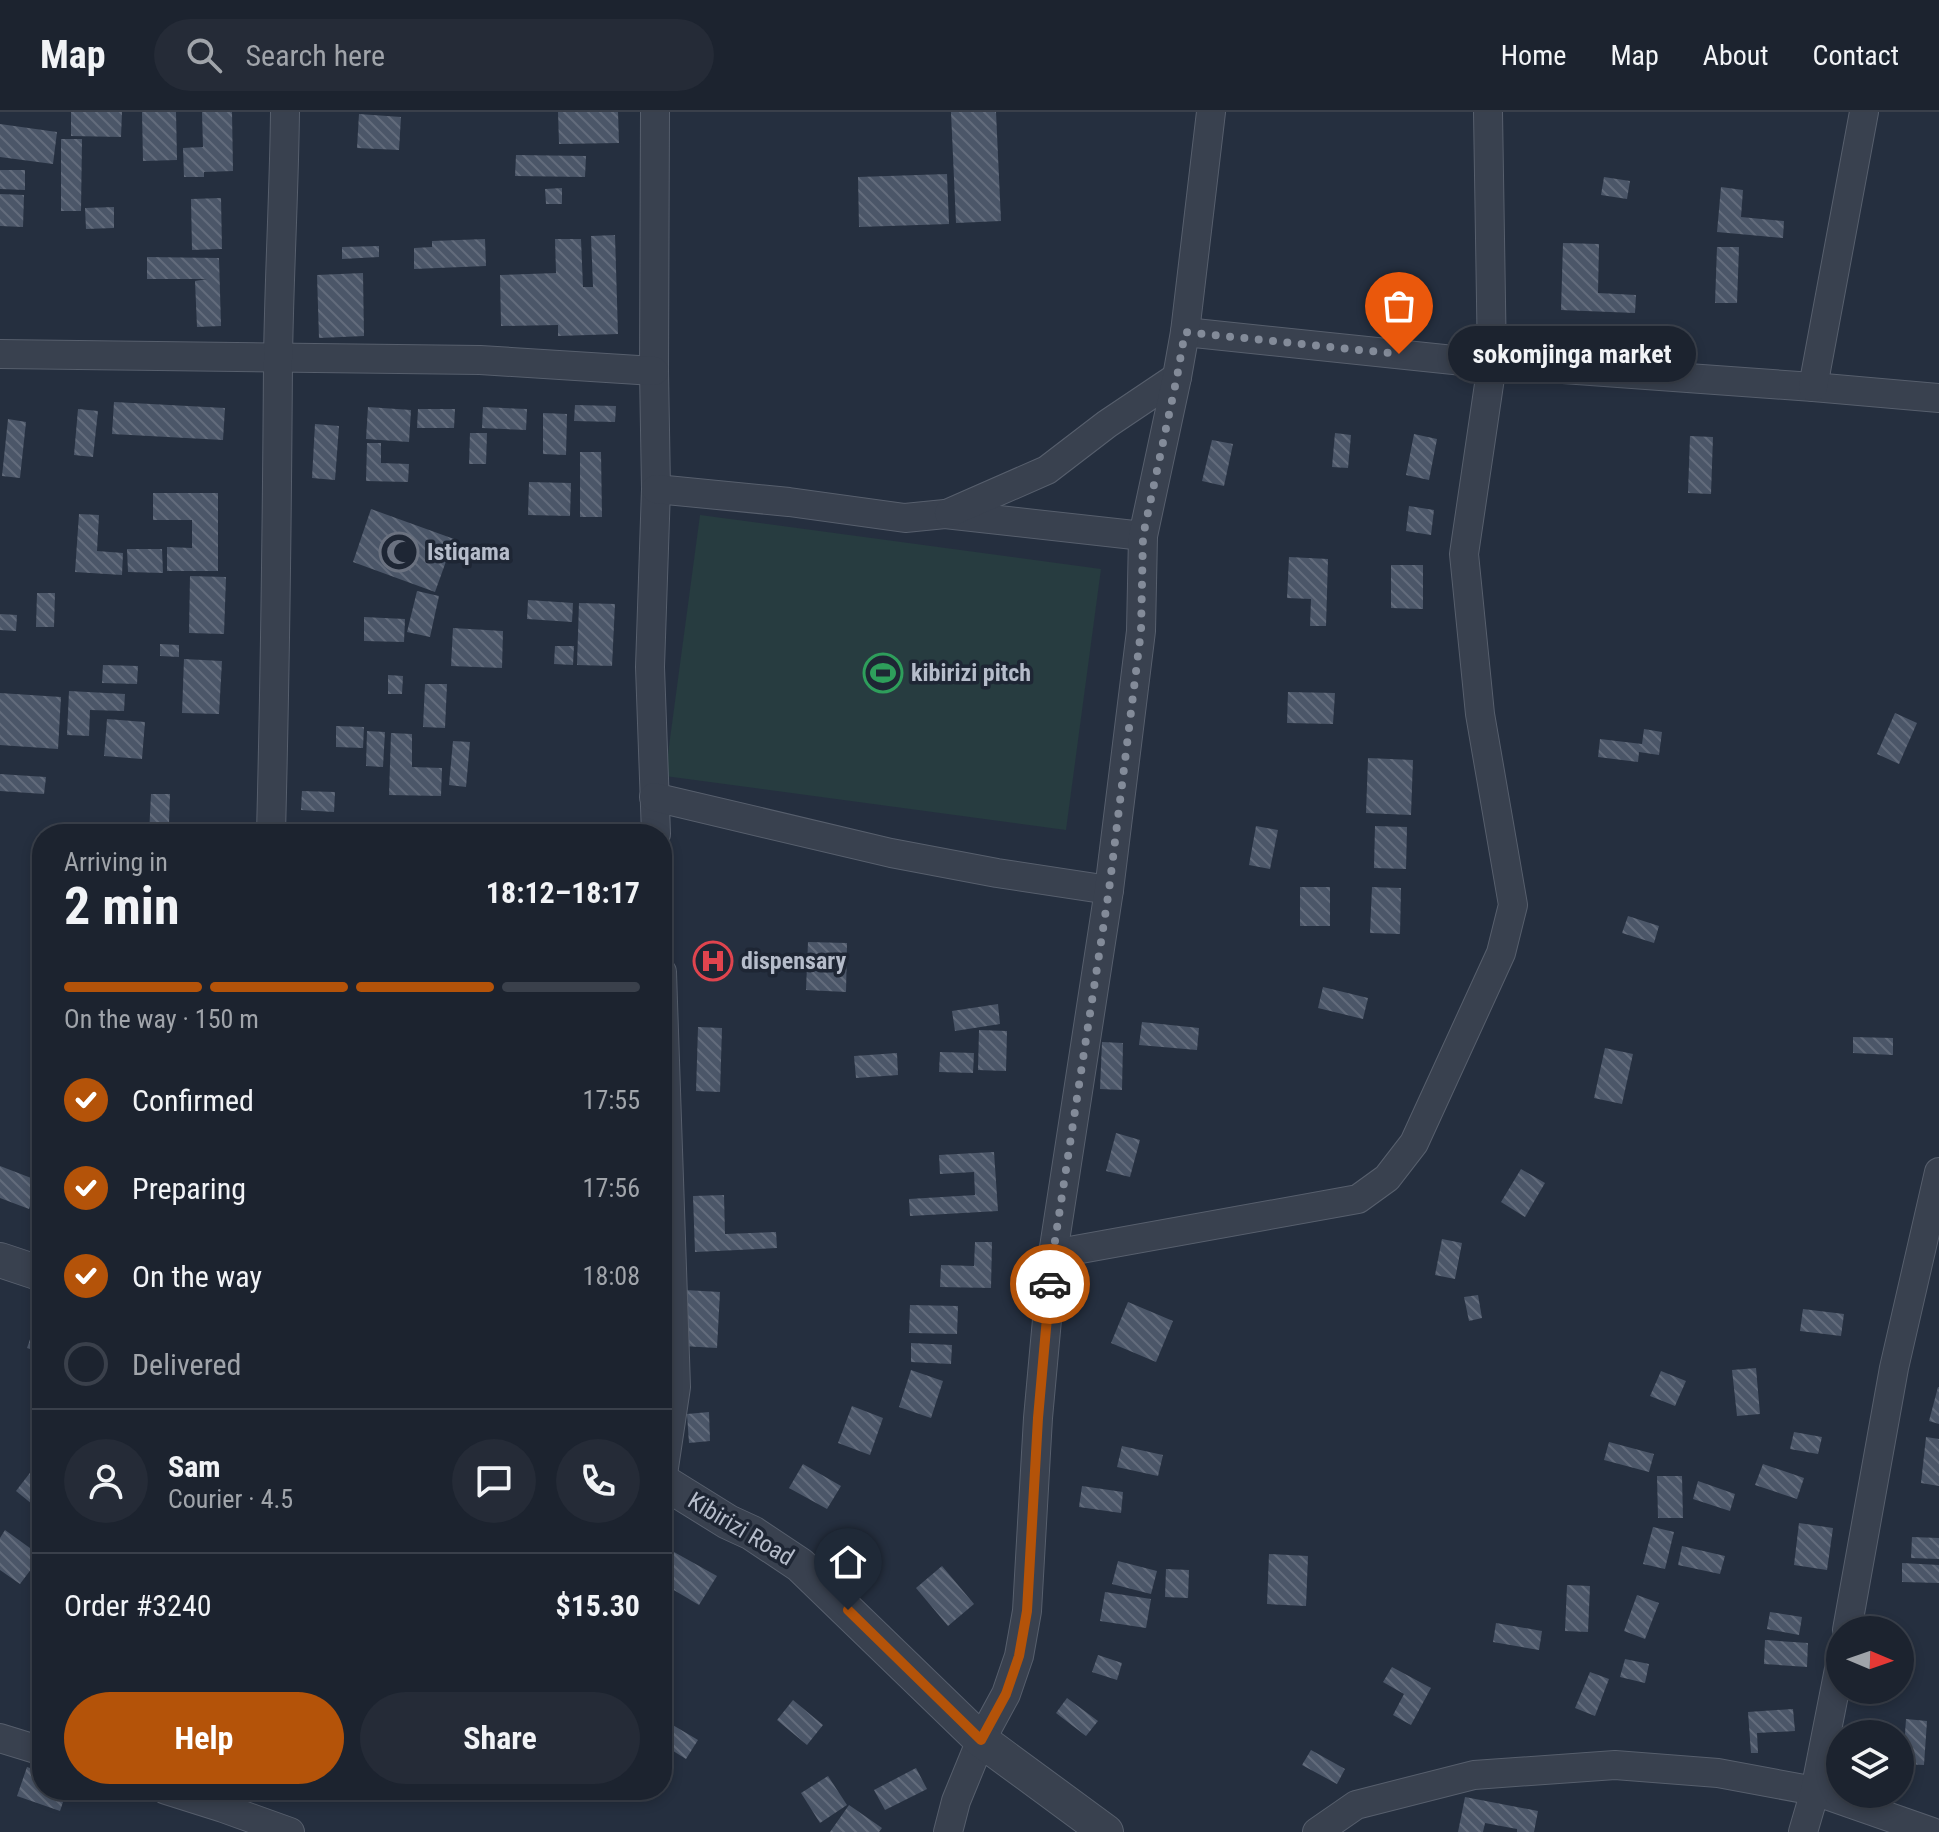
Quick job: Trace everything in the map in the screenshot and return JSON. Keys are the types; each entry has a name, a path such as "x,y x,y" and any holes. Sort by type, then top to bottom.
{"street":[{"path":"271,824 285,112"},
{"path":"655,112 656,489 650,667 655,824"},
{"path":"948,1832 956,1801 981,1740 1006,1694 1019,1656 1027,1611 1038,1418 1053,1254 1109,890 1141,631 1143,536 1185,332 1211,112"},
{"path":"1053,1254 1358,1199 1387,1178 1414,1143 1501,953 1513,905 1480,714 1464,554 1492,364 1488,112"},
{"path":"1813,387 1864,112"},
{"path":"1185,332 1492,364 1939,398"},
{"path":"0,354 480,360 654,371"},
{"path":"945,514 1047,470 1107,424 1177,377"},
{"path":"656,489 789,502 905,518 945,514 1143,536"},
{"path":"654,797 891,853 1109,890"},
{"path":"1850,1616 1894,1368 1939,1172"},
{"path":"0,1260 32,1271"},
{"path":"672,1268 676,1387 672,1414"},
{"name":"Kibirizi Road","path":"672,1487 752,1533 800,1565 981,1740 1106,1832"},
{"path":"1803,1832 1815,1791 1832,1704"},
{"path":"0,1738 32,1748"},
{"path":"1317,1832 1356,1805 1474,1775 1615,1765 1718,1773 1815,1791 1932,1832"},
{"path":"198,1800 290,1832"}],"green space":[{"name":"kibirizi pitch","path":"700,515 1101,569 1066,830 665,776"}],"building":[{"path":"71,112 122,112 121,137 71,136"},
{"path":"142,112 176,112 177,160 143,161"},
{"path":"202,112 232,112 233,171 204,172 204,177 184,177 183,148 203,147"},
{"path":"558,112 618,112 619,143 559,144"},
{"path":"951,112 996,112 1001,221 956,223"},
{"path":"359,114 401,117 399,150 357,148"},
{"path":"0,124 57,132 53,164 0,157"},
{"path":"61,139 82,139 81,211 61,211"},
{"path":"516,155 586,156 585,177 515,176"},
{"path":"0,170 25,170 25,190 0,189"},
{"path":"947,174 949,224 859,227 858,177"},
{"path":"1604,177 1630,181 1627,199 1601,195"},
{"path":"1721,187 1743,190 1741,217 1784,221 1783,238 1717,232"},
{"path":"562,188 562,204 546,204 545,189"},
{"path":"0,194 24,195 23,227 0,226"},
{"path":"221,198 222,249 192,250 191,199"},
{"path":"114,207 114,228 86,229 85,208"},
{"path":"615,235 618,334 558,336 558,325 501,326 500,275 556,273 555,239 581,239 583,287 593,287 591,236"},
{"path":"485,239 486,266 414,269 414,248 432,247 432,241"},
{"path":"1563,243 1599,244 1598,293 1636,295 1635,313 1561,310"},
{"path":"379,246 379,257 342,259 342,247"},
{"path":"1717,247 1739,247 1737,303 1715,303"},
{"path":"147,257 219,258 221,326 197,327 195,281 207,279 147,279"},
{"path":"363,273 364,336 319,338 317,275"},
{"path":"1377,291 1406,293 1405,310 1375,308"},
{"path":"114,402 225,408 223,440 112,434"},
{"path":"575,405 616,406 615,422 574,421"},
{"path":"368,407 411,410 409,442 366,439"},
{"path":"483,407 527,409 526,430 482,428"},
{"path":"78,409 98,411 93,457 74,455"},
{"path":"418,409 455,409 454,428 417,428"},
{"path":"543,413 567,414 566,455 543,454"},
{"path":"8,419 26,422 20,478 2,476"},
{"path":"315,424 339,426 335,480 312,478"},
{"path":"470,433 487,433 486,464 469,464"},
{"path":"1335,433 1351,435 1348,468 1332,467"},
{"path":"1414,434 1437,439 1429,480 1406,475"},
{"path":"1690,436 1713,437 1711,494 1688,493"},
{"path":"1212,440 1233,444 1224,486 1202,481"},
{"path":"367,443 381,443 381,463 409,464 408,482 366,481"},
{"path":"580,452 601,452 602,517 580,517"},
{"path":"529,482 571,483 570,516 528,515"},
{"path":"153,493 218,493 218,571 167,571 167,547 192,548 192,520 153,520"},
{"path":"1409,506 1434,510 1431,535 1406,531"},
{"path":"371,509 454,539 435,592 353,562"},
{"path":"79,514 99,515 97,551 123,553 122,575 75,572"},
{"path":"127,549 162,549 163,573 128,572"},
{"path":"1289,557 1328,559 1326,626 1310,626 1311,599 1287,598"},
{"path":"1391,565 1423,565 1423,609 1391,608"},
{"path":"190,576 226,577 224,634 189,633"},
{"path":"417,591 439,596 430,637 407,632"},
{"path":"37,593 55,593 54,627 36,627"},
{"path":"528,600 573,603 572,622 527,619"},
{"path":"579,603 615,604 612,666 577,665"},
{"path":"0,614 17,615 16,631 0,630"},
{"path":"364,617 405,619 404,642 364,641"},
{"path":"453,628 503,631 502,668 451,666"},
{"path":"160,644 179,645 179,657 160,656"},
{"path":"555,646 574,646 573,665 554,664"},
{"path":"184,659 222,661 219,714 182,713"},
{"path":"103,665 138,666 137,684 102,683"},
{"path":"388,675 403,676 402,694 388,694"},
{"path":"425,684 447,684 445,728 423,727"},
{"path":"69,691 125,694 124,711 90,710 89,736 67,735"},
{"path":"1288,692 1335,693 1333,724 1287,723"},
{"path":"0,693 61,697 58,749 0,745"},
{"path":"1895,713 1917,723 1899,764 1877,754"},
{"path":"107,719 145,722 142,759 104,756"},
{"path":"336,726 364,727 363,748 336,747"},
{"path":"1644,729 1662,732 1659,755 1639,752 1638,762 1598,757 1600,739 1642,744"},
{"path":"367,731 385,732 383,767 366,766"},
{"path":"391,733 412,734 412,767 442,768 441,796 389,795"},
{"path":"453,741 470,742 466,787 449,785"},
{"path":"1368,758 1413,760 1411,815 1366,813"},
{"path":"0,774 46,777 44,794 0,791"},
{"path":"302,791 335,792 334,812 301,810"},
{"path":"151,794 170,794 169,824 150,824"},
{"path":"1256,826 1278,830 1270,869 1249,865"},
{"path":"1375,826 1407,827 1406,869 1374,868"},
{"path":"1300,887 1330,887 1330,926 1300,926"},
{"path":"1372,887 1401,888 1400,934 1370,933"},
{"path":"1628,916 1659,926 1654,943 1622,933"},
{"path":"808,942 847,943 846,992 806,990"},
{"path":"1323,987 1368,998 1363,1019 1318,1008"},
{"path":"998,1004 1000,1024 955,1031 952,1011"},
{"path":"1142,1022 1199,1028 1197,1050 1139,1045"},
{"path":"698,1027 722,1028 720,1092 696,1091"},
{"path":"979,1030 1007,1031 1006,1071 978,1070"},
{"path":"1853,1037 1893,1038 1893,1055 1853,1053"},
{"path":"1102,1042 1123,1043 1122,1090 1100,1089"},
{"path":"1605,1048 1633,1054 1622,1104 1594,1098"},
{"path":"940,1052 974,1053 973,1073 939,1072"},
{"path":"897,1053 898,1075 856,1078 854,1056"},
{"path":"1116,1133 1140,1140 1130,1177 1106,1171"},
{"path":"994,1152 998,1211 910,1216 909,1199 975,1195 974,1172 940,1174 939,1155"},
{"path":"0,1166 32,1178 29,1209 0,1198"},
{"path":"1521,1169 1545,1183 1525,1217 1501,1202"},
{"path":"724,1195 725,1234 776,1232 777,1248 695,1252 693,1196"},
{"path":"1442,1239 1462,1243 1455,1279 1435,1275"},
{"path":"975,1242 992,1242 991,1288 940,1287 941,1265 974,1266"},
{"path":"685,1290 720,1292 717,1348 682,1346"},
{"path":"1478,1295 1482,1318 1469,1321 1464,1297"},
{"path":"1128,1302 1173,1321 1156,1362 1111,1343"},
{"path":"910,1305 958,1306 957,1334 909,1333"},
{"path":"1803,1309 1844,1314 1841,1336 1800,1331"},
{"path":"32,1334 32,1350 27,1348"},
{"path":"911,1343 952,1345 951,1364 911,1362"},
{"path":"1756,1368 1760,1414 1737,1416 1732,1370"},
{"path":"911,1370 943,1381 931,1418 899,1407"},
{"path":"1661,1371 1686,1381 1675,1406 1650,1396"},
{"path":"1939,1387 1939,1424 1929,1421"},
{"path":"852,1406 883,1418 870,1455 838,1443"},
{"path":"709,1412 710,1441 689,1443 687,1414"},
{"path":"1794,1432 1822,1437 1818,1454 1790,1449"},
{"path":"1926,1437 1939,1439 1939,1486 1921,1483"},
{"path":"1609,1442 1654,1454 1649,1472 1604,1460"},
{"path":"1122,1446 1163,1455 1158,1476 1117,1467"},
{"path":"803,1464 841,1486 827,1509 789,1488"},
{"path":"1763,1464 1804,1478 1797,1499 1755,1485"},
{"path":"32,1470 32,1504 16,1491"},
{"path":"1657,1476 1682,1476 1683,1518 1658,1518"},
{"path":"1698,1481 1735,1494 1730,1511 1693,1499"},
{"path":"1082,1486 1123,1492 1121,1513 1079,1507"},
{"path":"1799,1523 1833,1528 1827,1570 1794,1565"},
{"path":"1653,1527 1674,1532 1665,1569 1643,1564"},
{"path":"5,1530 32,1550 32,1568 20,1584 0,1570 0,1538"},
{"path":"1912,1537 1939,1538 1939,1559 1911,1558"},
{"path":"1682,1546 1725,1556 1720,1574 1678,1565"},
{"path":"674,1552 717,1576 699,1605 672,1589"},
{"path":"1269,1554 1308,1556 1306,1606 1267,1604"},
{"path":"1118,1561 1157,1571 1151,1594 1112,1584"},
{"path":"1902,1563 1939,1565 1939,1583 1902,1582"},
{"path":"942,1566 974,1604 948,1626 916,1588"},
{"path":"1166,1569 1189,1570 1188,1598 1165,1597"},
{"path":"1567,1585 1590,1586 1588,1632 1565,1631"},
{"path":"1105,1592 1151,1599 1146,1628 1100,1621"},
{"path":"1637,1595 1659,1603 1645,1639 1624,1631"},
{"path":"1770,1612 1802,1617 1799,1635 1767,1629"},
{"path":"1496,1623 1542,1631 1539,1650 1493,1642"},
{"path":"1765,1640 1808,1643 1807,1667 1764,1664"},
{"path":"1098,1655 1122,1663 1117,1680 1092,1672"},
{"path":"1625,1659 1649,1664 1645,1683 1620,1677"},
{"path":"1392,1667 1431,1688 1411,1725 1393,1715 1404,1694 1383,1682"},
{"path":"1590,1672 1609,1679 1595,1716 1575,1708"},
{"path":"1067,1698 1098,1721 1086,1736 1056,1713"},
{"path":"793,1700 823,1725 807,1745 777,1720"},
{"path":"1793,1709 1795,1731 1757,1733 1758,1753 1751,1753 1748,1712"},
{"path":"1906,1719 1927,1721 1924,1765 1914,1765 1914,1720"},
{"path":"672,1725 698,1740 686,1759 672,1750"},
{"path":"1311,1750 1345,1769 1337,1784 1302,1765"},
{"path":"27,1767 32,1769 32,1800 64,1800 60,1811 17,1796"},
{"path":"916,1768 927,1789 885,1810 874,1790"},
{"path":"828,1776 847,1805 820,1823 801,1793"},
{"path":"1465,1797 1538,1811 1534,1832 1517,1832 1517,1829 1485,1823 1483,1832 1458,1832"},
{"path":"849,1805 882,1828 879,1832 830,1832"}],"way so far":[{"path":"1050,1284 1109,890 1141,631 1143,536 1185,332 1399,354"}],"place":[{"name":"sokomjinga market","path":"1399,354"},
{"name":"Istiqama","path":"399,552"},
{"name":"kibirizi pitch","path":"883,673"},
{"name":"dispensary","path":"713,961"}],"route":[{"path":"848,1610 981,1740 1006,1694 1019,1656 1027,1611 1038,1418 1050,1284"}]}
